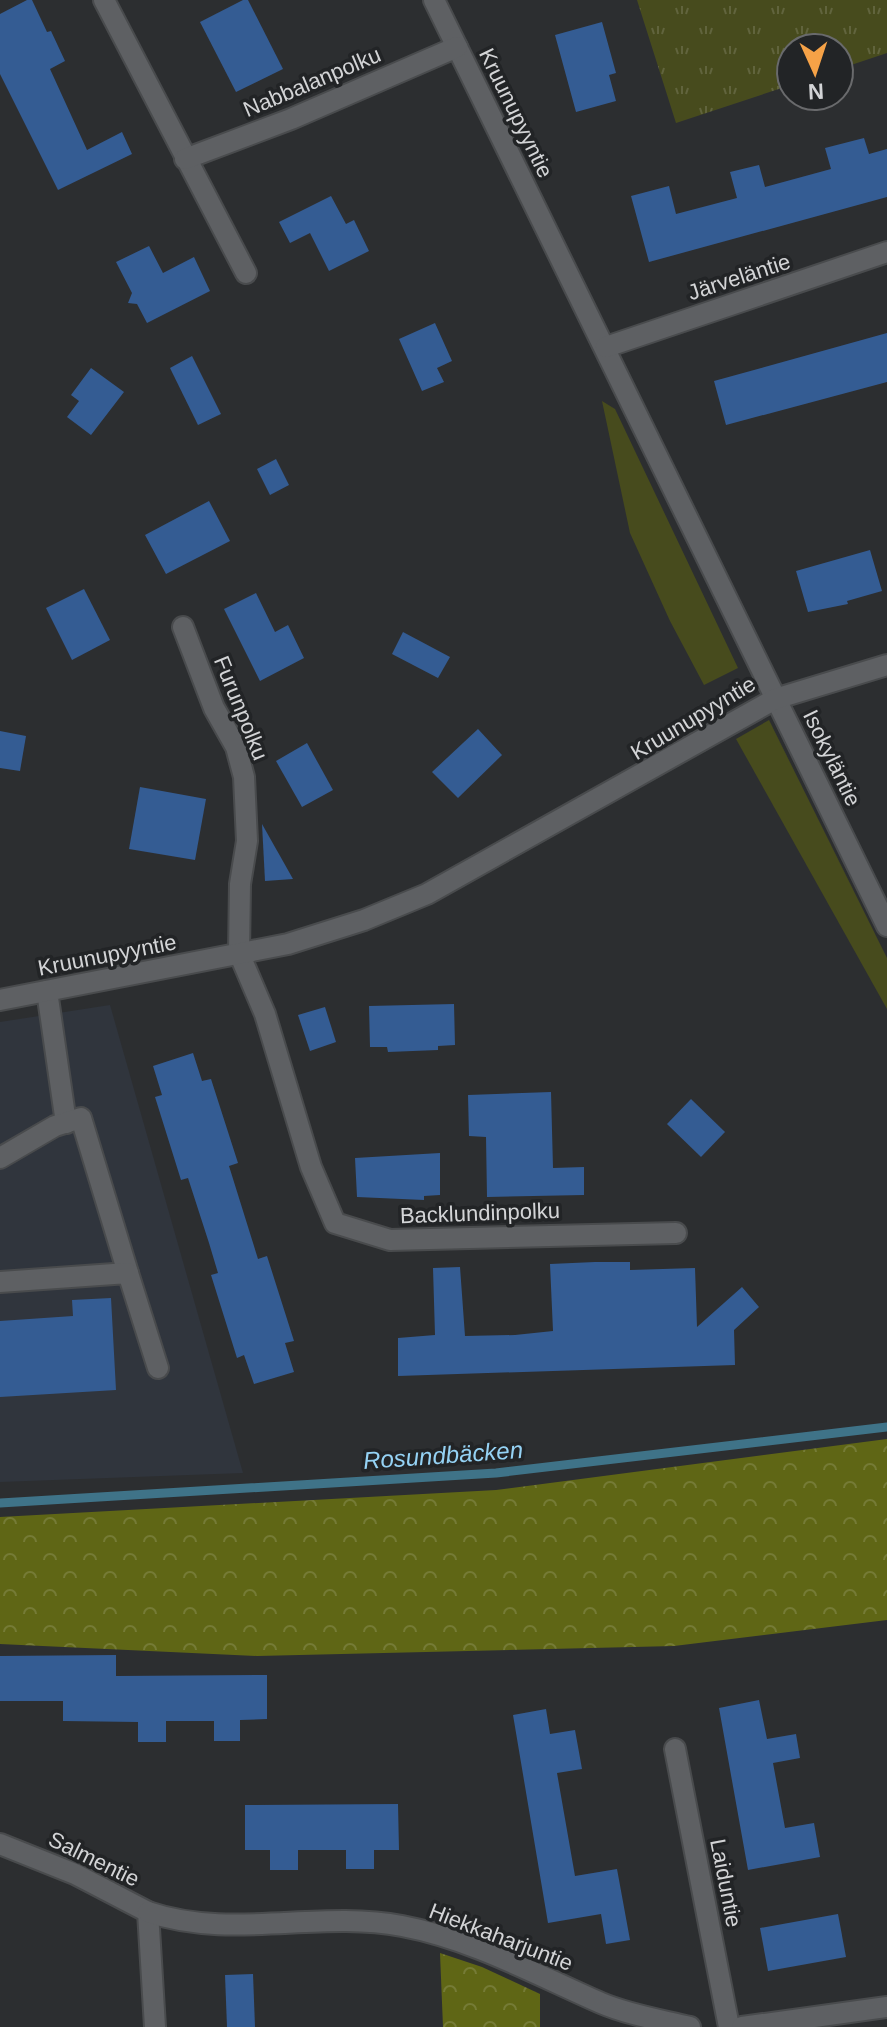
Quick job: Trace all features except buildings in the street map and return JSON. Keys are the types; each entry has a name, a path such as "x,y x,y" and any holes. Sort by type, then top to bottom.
{"street":[{"path":"104,0 246,273"},
{"name":"Kruunupyyntie","path":"0,1000 319,934 427,894 775,699 606,347 434,0"},
{"name":"Nabbalanpolku","path":"185,159 291,119 457,47"},
{"name":"Järveläntie","path":"606,347 887,252"},
{"name":"Furunpolku","path":"183,627 214,708 236,747 244,777 247,841 240,884 239,953"},
{"path":"775,699 887,665"},
{"name":"Isokyläntie","path":"775,699 887,926"},
{"name":"Backlundinpolku","path":"239,953 265,1014 311,1167 335,1223 390,1240 676,1233"},
{"path":"47,991 66,1123"},
{"path":"0,1158 81,1118 158,1368"},
{"path":"0,1282 128,1273"},
{"name":"Laiduntie","path":"675,1749 729,2027"},
{"name":"Salmentie","path":"0,1844 75,1874 148,1912 155,2027"},
{"name":"Hiekkaharjuntie","path":"148,1912 184,1922 212,1924 340,1921 403,1926 477,1949 604,2005 690,2027"},
{"path":"742,2027 887,2007"}],"shaded area":[{"path":"110,1005 243,1473 0,1482 0,1022"}],"green space":[{"path":"637,0 887,0 887,53 855,64 855,32 775,32 775,90 676,123"},
{"path":"602,401 615,409 738,668 704,685 670,621 630,533"},
{"path":"769,720 887,958 887,1009 736,739"},
{"path":"887,1439 887,1620 674,1646 257,1656 0,1644 0,1517 496,1490"},
{"path":"440,1953 482,1967 540,1994 540,2027 443,2027"}],"waterway":[{"name":"Rosundbäcken","path":"0,1503 496,1473 887,1427"}]}
